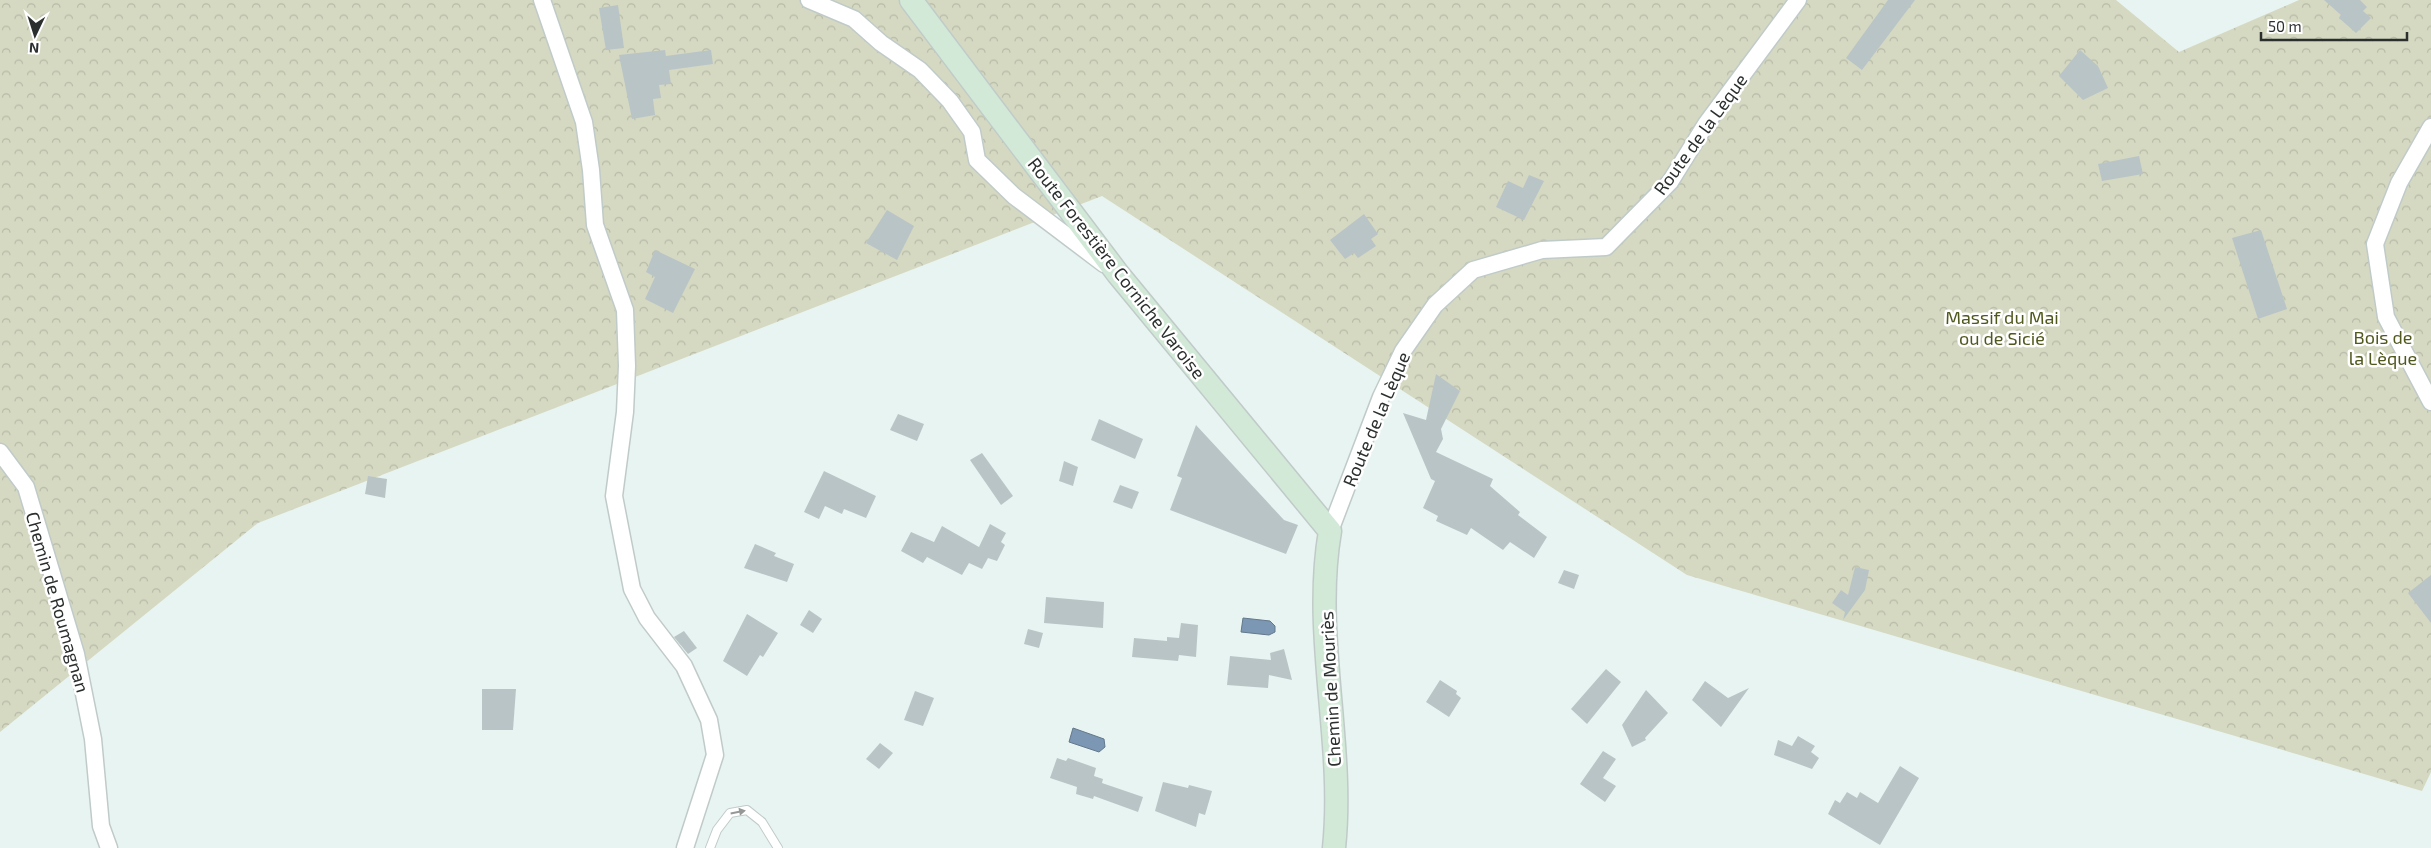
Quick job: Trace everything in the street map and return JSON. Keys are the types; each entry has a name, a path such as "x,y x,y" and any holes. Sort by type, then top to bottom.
{"street":[{"path":"542,0 584,122 591,170 595,225 626,310 627,366 625,412 614,496 632,589 647,618 684,666 709,720 716,755 685,848"},
{"path":"809,0 854,19 881,42 920,70 950,101 972,132 977,160 1014,196 1118,274"},
{"name":"Route Forestière Corniche Varoise","path":"911,0 1118,274 1330,531"},
{"name":"Route de la Lèque","path":"1330,531 1385,389 1403,351 1435,305 1473,270 1542,250 1606,247 1670,182 1706,124 1798,0"},
{"path":"2431,127 2399,183 2375,244 2386,317 2431,402"},
{"name":"Chemin de Roumagnan","path":"0,452 26,487 76,654 93,739 101,826 109,848"},
{"name":"Chemin de Mouriès","path":"1330,531 1324,569 1334,754 1336,825 1334,848"}],"lane":[{"path":"710,848 717,830 730,813 746,810 762,822 778,848"}],"green space":[{"name":"Massif du Mai ou de Sicié","path":"0,0 2116,0 2179,52 2299,0 2431,0 2431,772 2422,791 1687,575 1102,196 258,523 0,732"}],"water":[{"path":"1243,618 1270,621 1275,626 1275,632 1269,635 1241,632"},
{"path":"1073,728 1104,739 1105,747 1099,752 1069,742"}],"building":[{"path":"1888,0 1915,0 1862,70 1846,58"},
{"path":"2324,0 2360,0 2367,7 2363,11 2371,18 2356,33 2339,18 2341,15"},
{"path":"618,5 624,48 606,50 599,8"},
{"path":"665,50 666,56 711,50 713,64 669,70 671,84 659,85 661,98 653,99 655,115 632,119 619,55"},
{"path":"2080,50 2098,66 2108,88 2083,100 2059,76"},
{"path":"2139,156 2143,174 2102,181 2098,164"},
{"path":"1529,175 1544,181 1524,220 1496,207 1508,181 1523,188"},
{"path":"887,210 914,226 897,260 866,243"},
{"path":"1364,214 1378,234 1371,239 1376,246 1358,258 1354,253 1345,259 1330,240"},
{"path":"2261,230 2287,309 2258,319 2232,238"},
{"path":"655,250 695,269 673,313 645,299 655,277 646,272"},
{"path":"1436,374 1460,391 1441,429 1443,439 1436,452 1493,479 1490,486 1520,512 1518,515 1547,537 1534,558 1510,542 1503,550 1471,528 1467,535 1436,521 1438,516 1423,508 1435,481 1431,479 1403,413 1426,420"},
{"path":"898,414 924,424 917,441 890,430"},
{"path":"1099,419 1143,439 1135,459 1091,440"},
{"path":"1196,425 1284,520 1298,525 1286,554 1170,510 1182,478 1177,476"},
{"path":"982,453 1013,496 1001,505 970,460"},
{"path":"1064,461 1078,467 1073,486 1059,481"},
{"path":"824,471 876,496 866,518 844,509 842,514 825,506 819,519 804,512"},
{"path":"368,476 387,479 385,498 365,494"},
{"path":"1120,485 1139,492 1132,509 1113,502"},
{"path":"990,524 1006,533 1001,542 1005,545 997,561 988,558 982,569 969,563 962,575 927,557 923,563 901,551 911,532 934,542 942,526 979,547"},
{"path":"755,544 776,553 774,556 794,564 787,582 744,568"},
{"path":"1855,567 1869,570 1865,590 1843,620 1845,612 1832,603 1841,590 1848,595"},
{"path":"1564,570 1579,575 1574,589 1558,583"},
{"path":"2431,575 2431,623 2408,593"},
{"path":"1046,597 1104,602 1103,628 1044,623"},
{"path":"809,610 822,619 813,633 800,625"},
{"path":"747,614 778,633 763,657 760,655 747,676 723,661"},
{"path":"1181,623 1198,625 1196,657 1179,655 1178,661 1132,657 1134,638 1167,641 1167,637 1179,638"},
{"path":"1028,629 1043,633 1039,648 1024,644"},
{"path":"684,631 697,648 688,654 674,637"},
{"path":"1284,649 1292,680 1269,675 1268,688 1227,685 1230,656 1271,660 1270,653"},
{"path":"1606,669 1621,682 1587,724 1571,709"},
{"path":"1440,680 1457,691 1456,694 1461,698 1449,717 1426,702"},
{"path":"1705,681 1728,698 1749,688 1721,727 1692,700"},
{"path":"482,689 516,689 513,730 482,730"},
{"path":"1646,690 1668,713 1645,738 1646,740 1632,747 1622,725"},
{"path":"915,691 934,698 923,726 904,720"},
{"path":"1798,736 1815,746 1811,752 1819,758 1812,769 1774,755 1778,740 1792,746"},
{"path":"880,743 893,753 879,769 866,759"},
{"path":"1603,751 1616,759 1603,778 1616,786 1605,802 1580,784"},
{"path":"1057,758 1066,761 1068,758 1096,768 1094,776 1103,779 1102,783 1143,797 1138,812 1094,796 1093,799 1076,794 1077,787 1050,778"},
{"path":"1900,766 1919,778 1880,845 1828,814 1835,800 1840,803 1847,792 1857,798 1860,792 1878,803"},
{"path":"1163,782 1188,788 1189,785 1212,791 1205,815 1199,813 1196,827 1155,811"}],"park label":[{"name":"Bois de la Lèque","path":"2383,347"}]}
